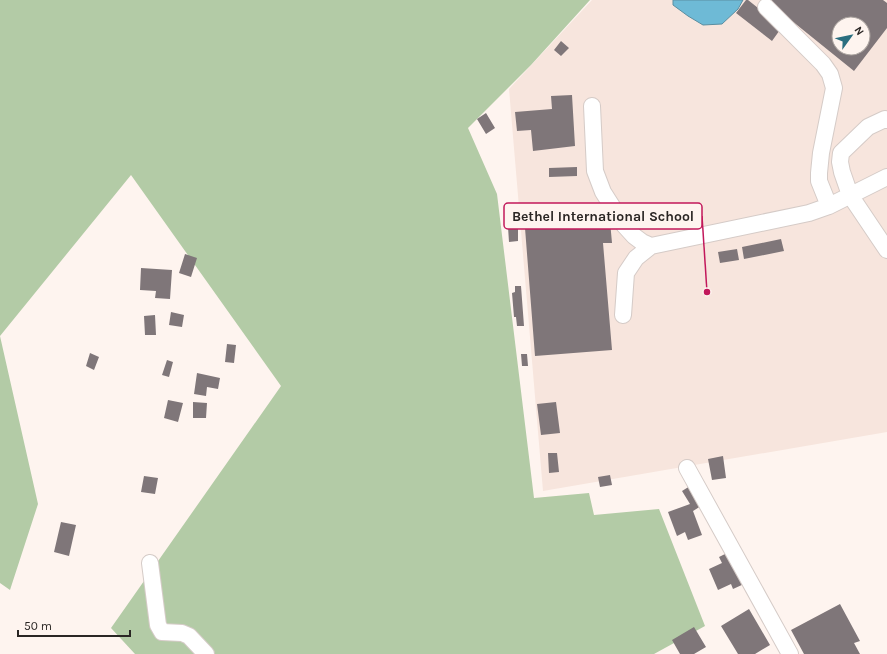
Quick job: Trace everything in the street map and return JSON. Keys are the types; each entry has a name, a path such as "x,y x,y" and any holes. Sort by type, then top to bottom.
{"street":[{"path":"766,7 824,64 830,74 834,88 821,153 819,173 819,182 829,206"},
{"path":"592,106 595,171 603,192 624,225 634,236 651,246"},
{"path":"887,120 885,119 868,127 841,153 840,162 850,195 882,232 887,250"},
{"path":"623,315 626,273 636,258 651,246 809,213 829,206 887,177"},
{"path":"687,468 790,654"},
{"path":"150,563 158,625 162,632 182,633 189,636 206,654"}],"shaded area":[{"path":"592,0 887,0 887,432 543,491 509,89"}],"green space":[{"path":"0,0 590,0 531,65 468,128 497,194 534,498 589,493 594,515 659,509 705,626 654,654 135,654 111,628 281,386 131,175 0,336"},
{"path":"0,336 38,504 10,590 0,583"}],"water":[{"path":"673,0 743,0 738,9 722,24 703,25 673,5"}],"building":[{"path":"746,0 748,0 782,27 772,41 736,13"},
{"path":"766,0 883,0 887,3 887,28 871,49 871,16 831,16 831,52"},
{"path":"561,41 569,48 561,56 554,50"},
{"path":"835,56 866,56 854,71"},
{"path":"572,95 575,146 533,151 531,130 517,131 515,112 552,109 551,96"},
{"path":"486,113 495,128 486,134 477,119"},
{"path":"577,167 577,176 549,177 549,168"},
{"path":"610,221 612,243 603,243 612,350 535,356 525,228"},
{"path":"508,227 518,227 518,241 509,242"},
{"path":"781,239 784,251 744,259 742,247"},
{"path":"737,249 739,260 720,263 718,252"},
{"path":"185,254 197,258 191,277 179,273"},
{"path":"141,268 172,270 170,299 155,298 156,291 140,290"},
{"path":"515,286 521,286 524,326 517,326 516,317 514,317 512,293 515,292"},
{"path":"171,312 184,315 182,327 169,325"},
{"path":"155,315 156,335 145,335 144,316"},
{"path":"227,344 236,345 234,363 225,362"},
{"path":"90,353 99,357 94,370 86,366"},
{"path":"521,354 527,354 528,366 522,366"},
{"path":"167,360 173,362 169,377 162,375"},
{"path":"197,373 220,378 218,389 207,387 206,396 194,394"},
{"path":"168,400 183,403 178,422 164,418"},
{"path":"193,402 207,403 206,418 193,418"},
{"path":"556,402 560,433 541,435 537,404"},
{"path":"548,453 557,453 559,472 549,473"},
{"path":"723,456 726,478 712,480 708,459"},
{"path":"610,475 612,485 600,487 598,477"},
{"path":"144,476 158,478 155,494 141,492"},
{"path":"690,486 701,506 693,511 702,535 688,540 685,532 677,536 668,512 690,504 682,491"},
{"path":"61,522 76,525 69,556 54,552"},
{"path":"729,552 744,584 733,589 731,584 718,590 709,569 722,563 719,557"},
{"path":"840,604 860,641 854,643 860,654 804,654 791,630"},
{"path":"749,609 770,645 755,654 738,654 721,626"},
{"path":"694,627 706,647 694,654 680,654 672,640"}],"place":[{"name":"Bethel International School","path":"707,292"}]}
